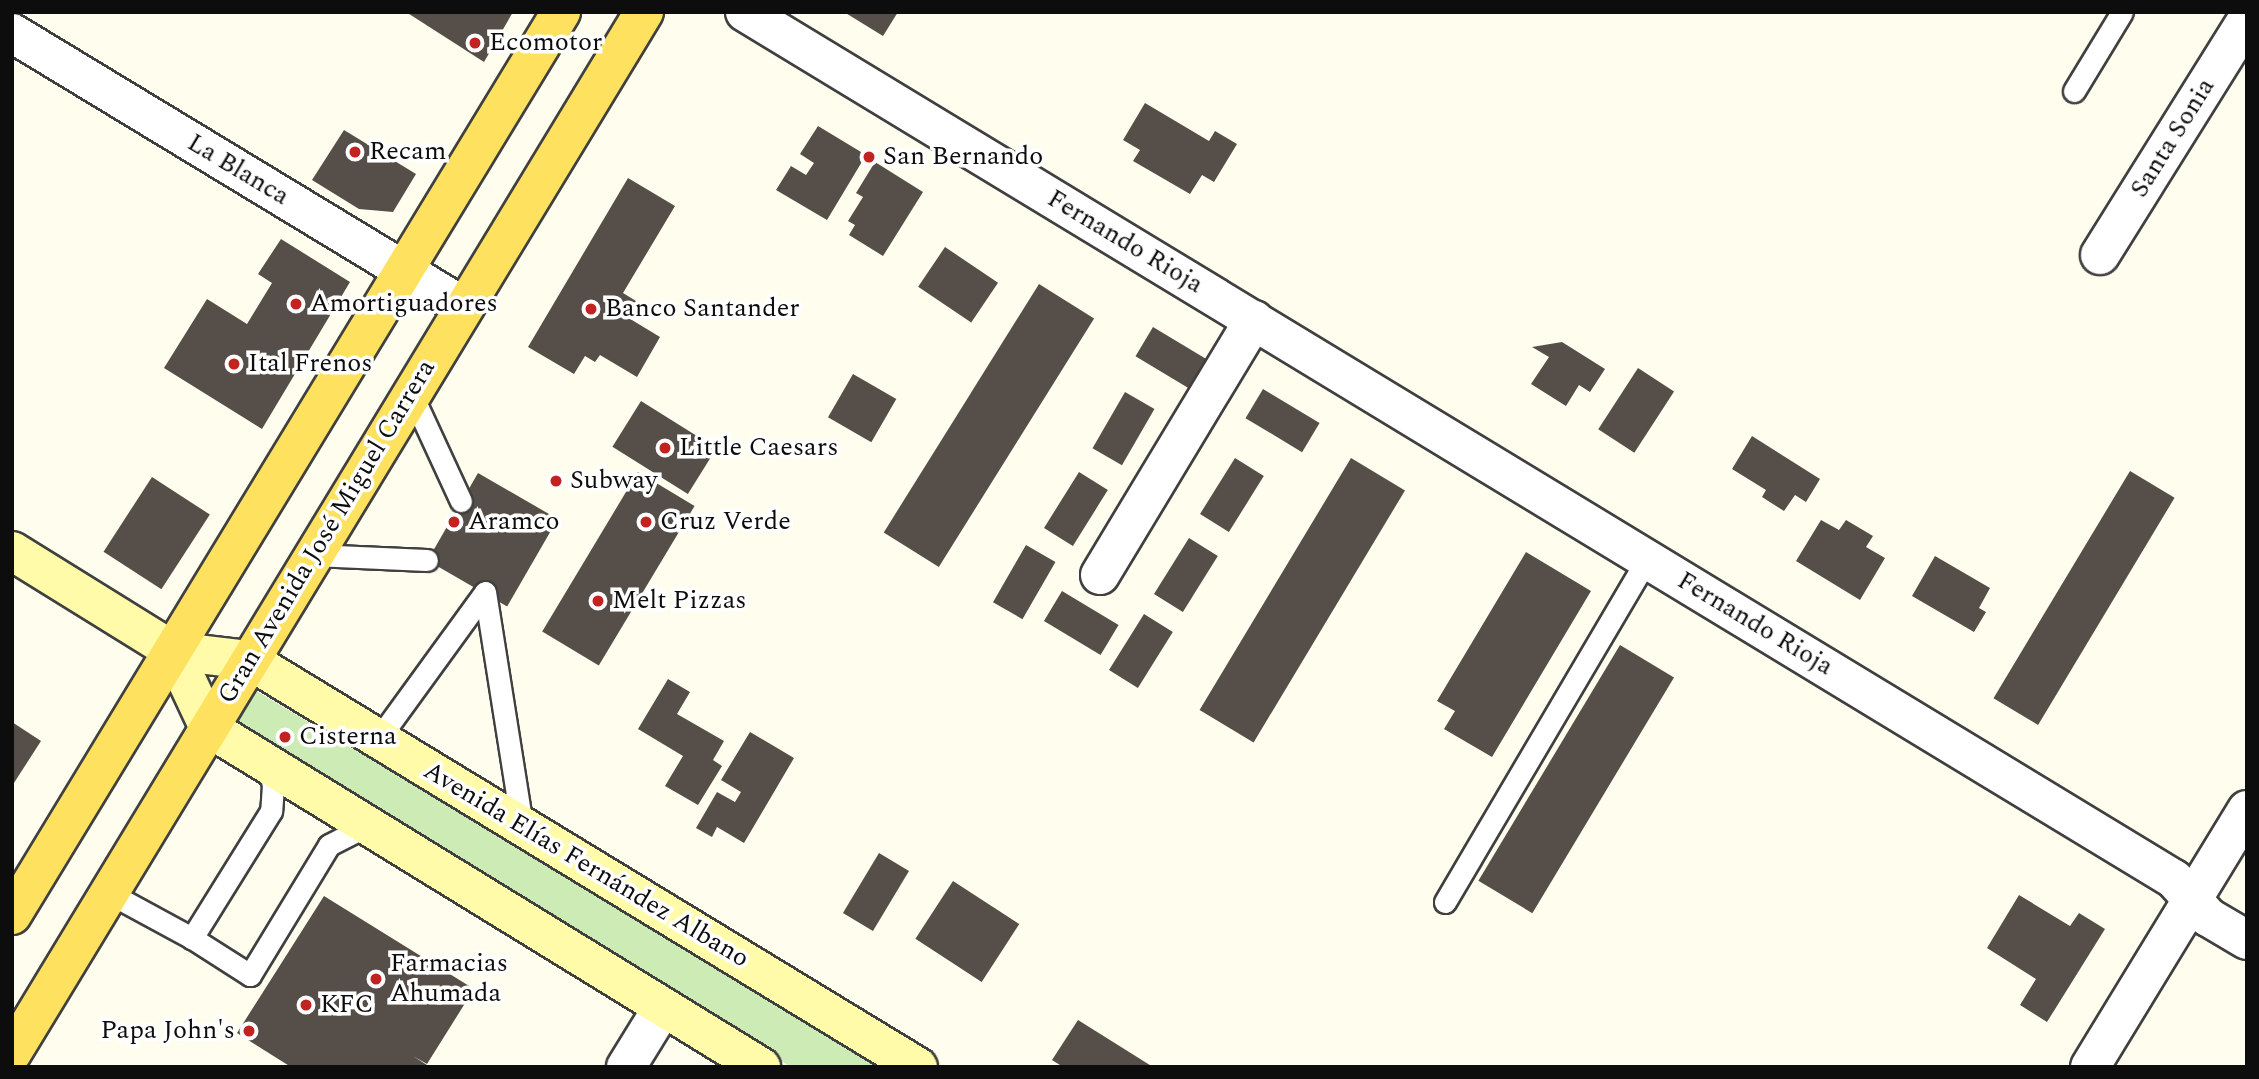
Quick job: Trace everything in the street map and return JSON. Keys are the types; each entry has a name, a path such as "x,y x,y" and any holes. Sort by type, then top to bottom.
{"main road":[{"path":"12,915 561,12"},
{"name":"Gran Avenida José Miguel Carrera","path":"12,1053 644,12"},
{"name":"Avenida Elías Fernández Albano","path":"12,551 173,650 249,660 918,1067"},
{"path":"173,650 209,728 761,1067"}],"street":[{"name":"Fernando Rioja","path":"745,12 2174,879 2208,917 2247,940"},
{"name":"Santa Sonia","path":"2100,255 2247,20"},
{"name":"La Blanca","path":"12,33 464,307"},
{"path":"1100,575 1254,320"},
{"path":"2090,1067 2247,810"},
{"path":"626,1067 663,1007"}],"lane":[{"path":"2074,91 2122,12"},
{"path":"411,393 461,502"},
{"path":"313,555 427,560"},
{"path":"1445,902 1647,559"},
{"path":"379,738 485,592 522,825"},
{"path":"192,938 271,811 273,785 268,765"},
{"path":"109,893 192,938 250,975 329,845 366,826"}],"green space":[{"path":"255,690 876,1063 874,1067 791,1067 231,730"}],"building":[{"name":"Ecomotor","path":"406,12 513,12 484,62"},
{"path":"844,12 898,12 883,36"},
{"path":"1145,103 1209,141 1215,131 1237,144 1214,182 1202,175 1190,194 1133,161 1140,150 1123,140"},
{"path":"818,126 866,155 827,220 776,190 791,166 806,175 814,163 800,154"},
{"name":"Recam","path":"344,130 416,174 393,212 359,209 312,180"},
{"path":"875,162 923,192 883,256 849,235 855,225 848,221 863,197 856,193"},
{"name":"Banco Santander","path":"628,178 675,206 623,293 636,301 627,317 660,337 637,377 600,355 595,362 585,356 574,374 528,347"},
{"path":"281,239 350,282 262,429 164,368 207,299 247,324 272,283 258,274"},
{"path":"945,247 998,283 971,323 918,287"},
{"path":"1039,284 1094,318 939,567 884,532"},
{"path":"1153,327 1210,361 1192,390 1135,356"},
{"path":"1562,342 1605,369 1590,392 1579,385 1566,406 1531,384 1549,357 1532,347"},
{"path":"1638,368 1674,391 1634,453 1598,429"},
{"path":"853,374 896,399 871,442 828,417"},
{"path":"1263,389 1320,423 1302,452 1245,418"},
{"path":"1125,392 1154,409 1122,465 1092,448"},
{"name":"Little Caesars","path":"641,401 716,448 688,494 612,447"},
{"path":"1752,436 1820,479 1806,502 1795,495 1784,511 1762,497 1766,490 1732,469"},
{"path":"1235,458 1264,476 1229,532 1200,514"},
{"path":"1351,458 1405,490 1254,742 1200,710"},
{"path":"2130,471 2175,498 2038,725 1994,698"},
{"path":"638,472 695,506 599,665 542,631"},
{"path":"1079,472 1108,490 1073,546 1044,528"},
{"path":"478,473 558,519 507,606 428,560"},
{"path":"152,477 210,515 161,589 104,552"},
{"path":"1821,520 1839,530 1846,520 1873,536 1866,547 1885,558 1860,600 1796,561"},
{"path":"1189,538 1218,556 1183,612 1154,594"},
{"path":"1026,545 1055,562 1022,619 993,602"},
{"path":"1526,552 1591,591 1492,757 1444,729 1455,711 1437,701"},
{"path":"1935,556 1990,588 1979,608 1986,612 1974,632 1912,596"},
{"path":"1062,591 1119,625 1101,655 1044,621"},
{"path":"1144,614 1173,632 1138,688 1109,670"},
{"path":"1620,645 1674,677 1532,913 1478,881"},
{"path":"668,679 690,692 677,714 724,741 713,760 722,766 698,805 665,786 683,756 638,729"},
{"path":"12,722 41,741 12,786"},
{"path":"750,732 794,758 744,843 717,827 712,837 696,828 717,792 735,802 741,792 721,780"},
{"path":"879,853 909,871 873,931 843,913"},
{"path":"953,881 1019,924 982,982 915,939"},
{"path":"2019,895 2070,926 2079,913 2105,929 2047,1022 2020,1005 2036,979 1987,948"},
{"name":"Farmacias Ahumada","path":"324,896 474,989 427,1064 413,1056 430,1067 291,1067 237,1033"},
{"path":"1078,1020 1153,1067 1063,1067 1052,1060"}],"place":[{"name":"Ecomotor","path":"475,43"},
{"name":"Recam","path":"355,152"},
{"name":"San Bernando","path":"869,157"},
{"name":"Amortiguadores","path":"296,304"},
{"name":"Banco Santander","path":"591,309"},
{"name":"Ital Frenos","path":"234,364"},
{"name":"Little Caesars","path":"665,448"},
{"name":"Subway","path":"556,481"},
{"name":"Aramco","path":"454,522"},
{"name":"Cruz Verde","path":"646,522"},
{"name":"Melt Pizzas","path":"598,601"},
{"name":"Cisterna","path":"285,737"},
{"name":"Farmacias Ahumada","path":"376,979"},
{"name":"KFC","path":"306,1005"},
{"name":"Papa John's","path":"249,1031"}]}
